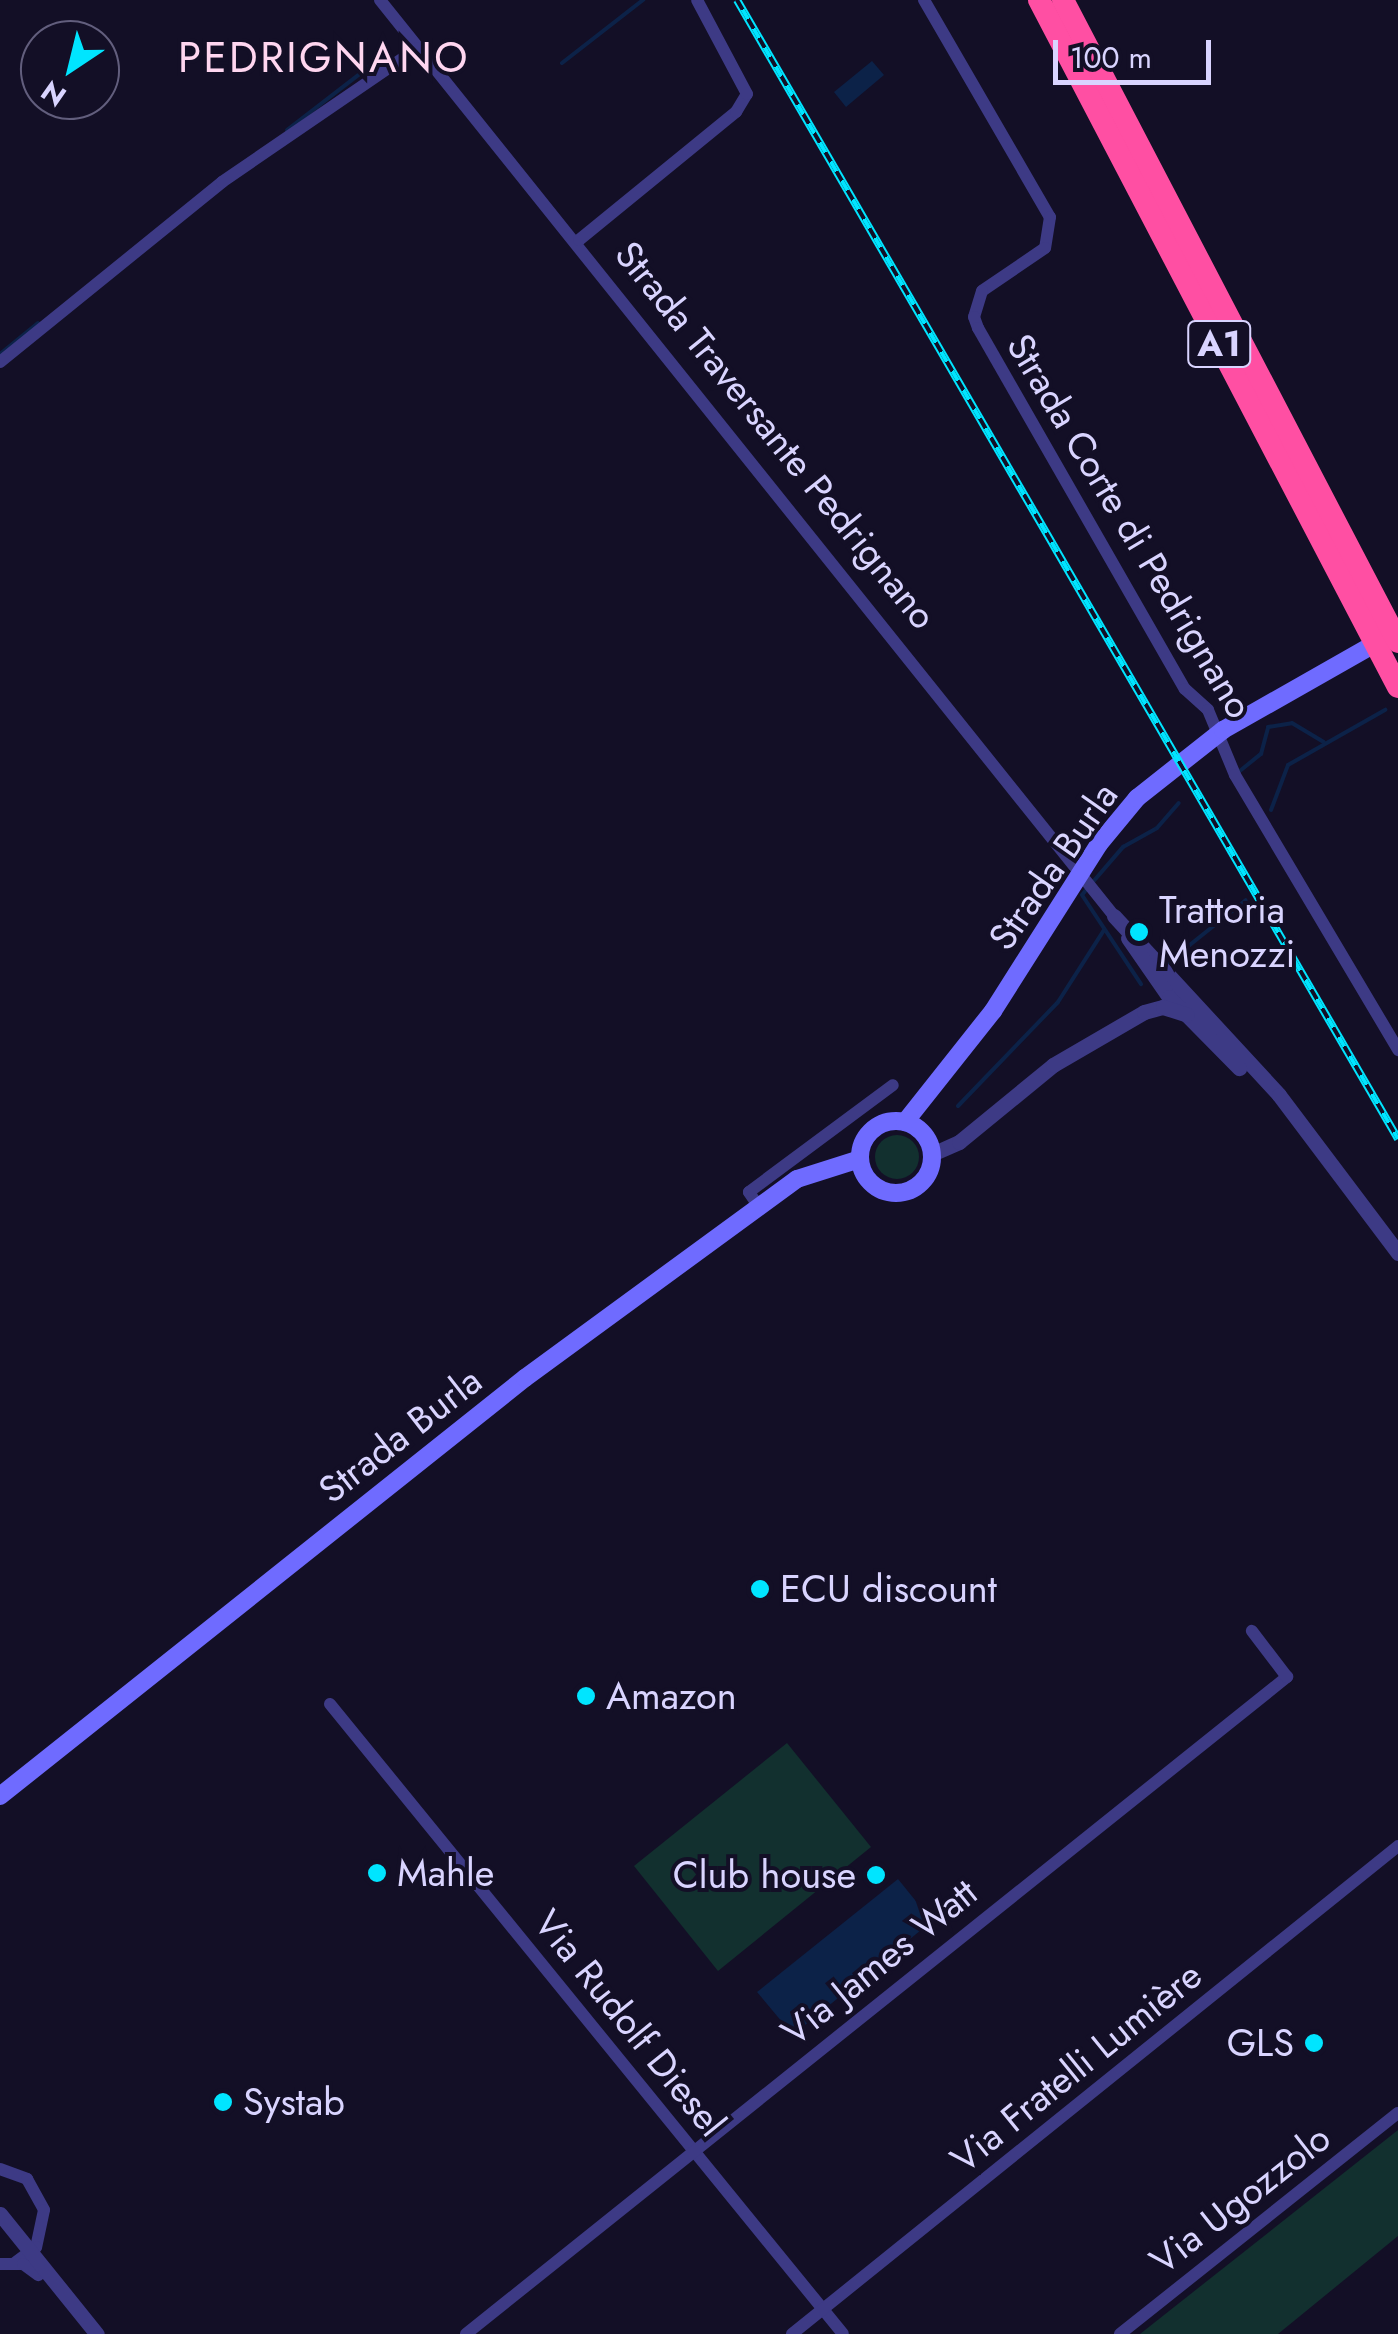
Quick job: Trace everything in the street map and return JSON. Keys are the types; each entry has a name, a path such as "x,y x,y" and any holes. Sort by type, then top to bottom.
{"highway":[{"name":"A1","path":"1039,0 1398,688"},
{"name":"A1","path":"1063,0 1398,642"}],"main road":[{"name":"Strada Burla","path":"0,1796 525,1378 798,1179 860,1159 873,1129 905,1122 993,1011 1099,844 1158,776 1223,730 1398,630"},
{"path":"860,1159 871,1182 903,1192 927,1176 932,1154 924,1133 905,1122"}],"street":[{"name":"Strada Traversante Pedrignano","path":"380,0 578,240 1114,916 1246,1061 1398,1253"},
{"path":"578,240 736,112 747,94 698,0"},
{"name":"Strada Corte di Pedrignano","path":"924,0 1050,218 1052,232 1036,257 982,291 974,317 978,328 1185,689 1208,710 1234,775 1398,1050"},
{"path":"0,362 222,182 418,48"},
{"name":"Strada Traversante Pedrignano","path":"1114,916 1166,1002 1246,1061"},
{"path":"1144,1012 1154,993 1152,974"},
{"path":"932,1154 958,1142 1052,1066 1166,1002 1169,977"},
{"name":"Strada Traversante Pedrignano","path":"1166,1002 1186,1015 1296,1122"},
{"path":"760,1207 749,1192 894,1085"},
{"name":"Via James Watt","path":"466,2334 1287,1677 1252,1632"},
{"name":"Via Rudolf Diesel","path":"330,1704 842,2334"},
{"name":"Via Fratelli Lumière","path":"792,2334 1398,1846"},
{"name":"Via Ugozzolo","path":"1120,2334 1398,2113"},
{"path":"0,2169 22,2175 37,2190 44,2216 28,2254 0,2264"},
{"path":"2,2222 86,2334"},
{"path":"43,2274 97,2334"}],"green space":[{"path":"897,1135 912,1142 919,1157 912,1172 897,1179 882,1172 875,1157 882,1142"},
{"path":"787,1743 871,1847 718,1971 634,1866"},
{"path":"1398,2130 1398,2236 1278,2334 1140,2334"}],"water":[{"path":"872,61 884,75 846,107 834,92"},
{"path":"898,1879 932,1921 793,2035 757,1992"}],"waterway":[{"path":"562,63 643,0"},
{"path":"287,130 370,66"},
{"path":"0,354 38,323"},
{"path":"1271,810 1288,765 1385,710"},
{"path":"1241,770 1261,754 1268,727 1292,723 1324,742"},
{"path":"1092,883 1123,847 1157,828 1179,803"},
{"path":"1086,890 1082,895 1141,984"},
{"path":"1166,964 1246,900"},
{"path":"958,1106 1058,1002 1104,930"}],"railway":[{"path":"737,0 1398,1139"}],"place":[{"name":"Trattoria Menozzi","path":"1139,932"},
{"name":"ECU discount","path":"760,1589"},
{"name":"Amazon","path":"586,1696"},
{"name":"Mahle","path":"377,1873"},
{"name":"Club house","path":"876,1875"},
{"name":"GLS","path":"1314,2043"},
{"name":"Systab","path":"223,2102"}],"district":[{"name":"PEDRIGNANO","path":"324,58"}]}
